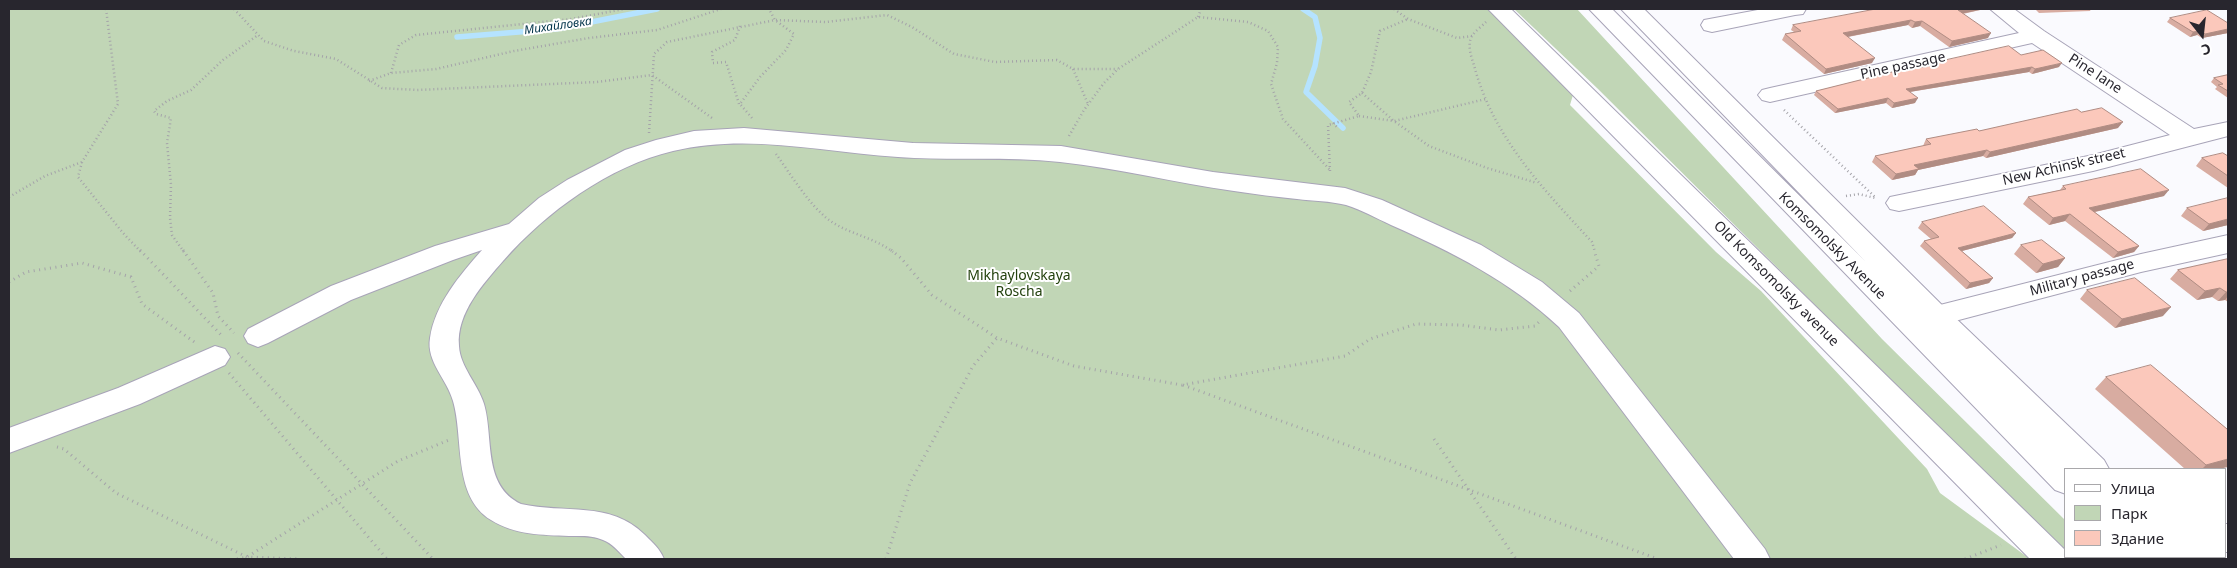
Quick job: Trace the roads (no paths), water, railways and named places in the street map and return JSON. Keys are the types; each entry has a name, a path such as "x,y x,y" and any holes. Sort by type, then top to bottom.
{"street":[{"name":"Komsomolsky Avenue","path":"1600,9 2064,479"},
{"name":"Komsomolsky Avenue","path":"1632,9 1936,316 2092,468"},
{"path":"1722,18 1795,9"},
{"name":"Pine lane","path":"2001,9 2036,36 2190,136"},
{"name":"Old Komsomolsky avenue","path":"1502,11 2052,559"},
{"name":"Pine passage","path":"1770,95 2036,36"},
{"name":"New Achinsk street","path":"1887,200 2093,162 2190,136 2228,129"},
{"path":"647,559 616,530 599,524 538,520 513,516 498,509 479,481 468,399 445,355 444,339 453,310 494,253 551,201 611,166 648,151 693,139 766,135 842,145 923,151 1061,154 1213,180 1322,193 1360,200 1497,266 1538,292 1554,305 1576,328 1752,559"},
{"path":"248,336 341,293 444,253 518,230"},
{"name":"Military passage","path":"1936,316 2141,263 2228,244"},
{"path":"9,441 129,396 225,349"}],"waterway":[{"name":"Михайловка","path":"457,37 556,29 657,9"},
{"path":"1303,9 1315,17 1320,38 1315,66 1306,92 1343,128"}],"park label":[{"name":"Mikhaylovskaya Roscha","path":"1019,284"}]}
